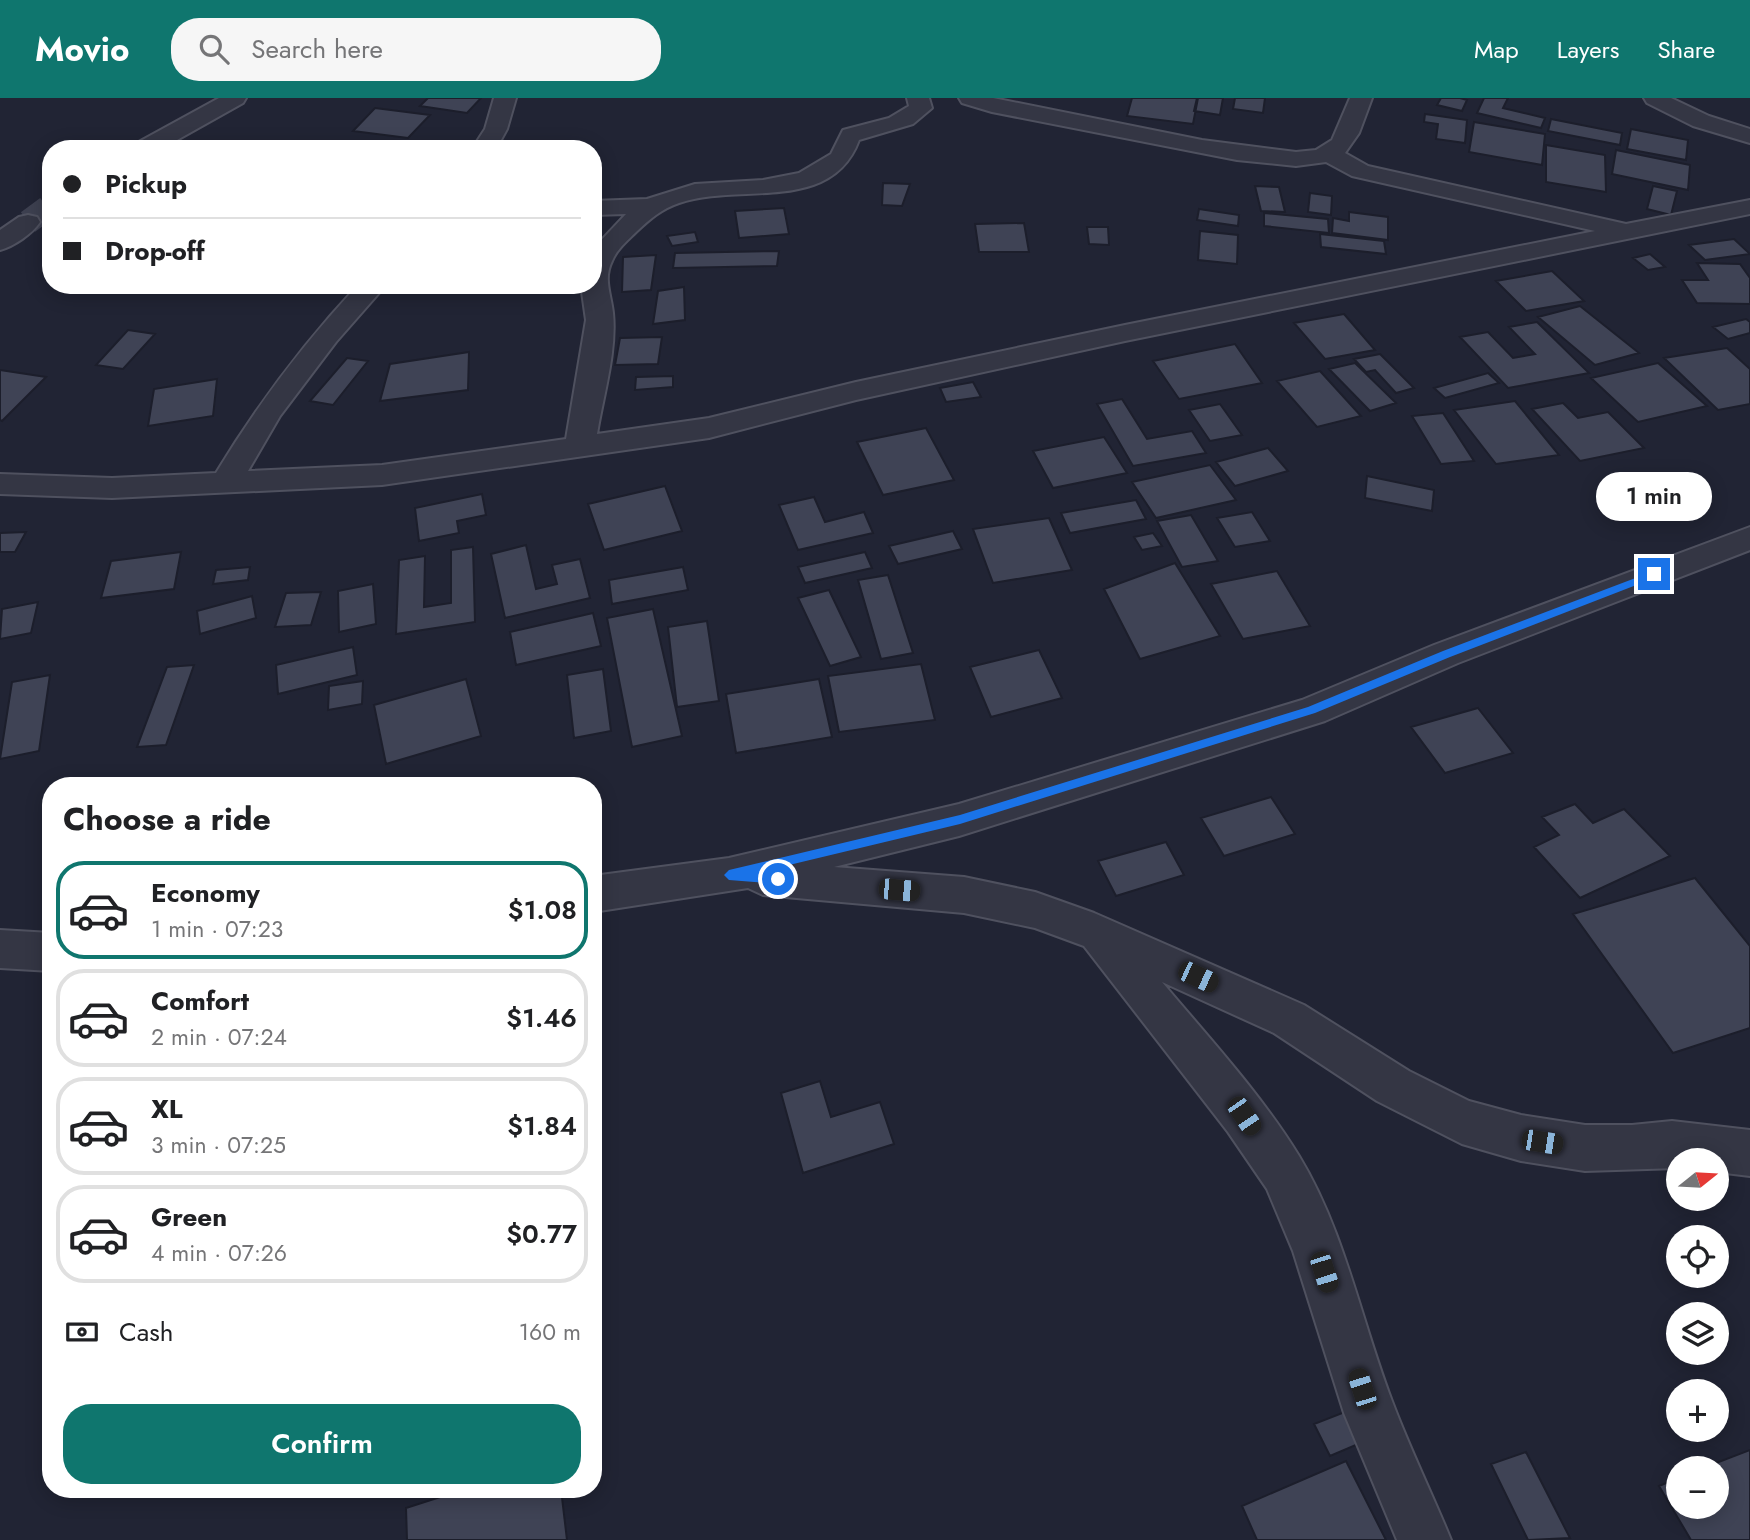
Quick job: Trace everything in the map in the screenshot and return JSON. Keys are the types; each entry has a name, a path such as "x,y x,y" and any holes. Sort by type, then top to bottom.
{"street":[{"path":"159,140 235,98"},
{"path":"489,140 496,129 505,98"},
{"path":"602,208 651,206 691,193 772,187 816,174 842,157 851,135 896,123 918,111 921,105 918,98"},
{"path":"970,98 992,105 1272,157 1310,158 1337,149 1346,136 1361,98"},
{"path":"1655,98 1698,121 1721,130 1750,136"},
{"path":"1702,98 1721,130"},
{"path":"1328,153 1360,172 1632,231"},
{"path":"602,258 609,244 651,206"},
{"path":"0,484 111,488 382,474 709,428 856,391 1125,333 1750,207"},
{"path":"0,242 28,222"},
{"path":"225,483 268,411 326,336 365,294"},
{"path":"580,446 600,317 595,294"},
{"path":"602,893 729,875 960,820 1311,710 1446,654 1750,538"},
{"path":"729,875 964,895 1035,910 1094,931 1289,1019 1393,1086 1462,1122 1521,1138 1585,1148 1632,1148 1672,1144 1750,1153"},
{"path":"1094,931 1244,1116 1283,1173 1301,1208 1313,1240 1370,1413 1424,1540"},
{"path":"0,949 42,951"}],"building":[{"path":"428,98 481,98 467,113 420,106"},
{"path":"1132,98 1198,98 1193,124 1127,116"},
{"path":"1197,98 1223,98 1220,115 1194,111"},
{"path":"1235,98 1265,98 1263,113 1233,109"},
{"path":"1441,98 1467,100 1462,111 1437,105"},
{"path":"1484,98 1508,98 1503,108 1545,118 1541,128 1477,113"},
{"path":"375,108 430,115 408,138 353,131"},
{"path":"1425,114 1467,120 1465,143 1436,139 1438,124 1424,122"},
{"path":"1551,119 1622,133 1620,145 1548,131"},
{"path":"1474,122 1545,134 1542,165 1469,152"},
{"path":"1631,129 1688,140 1686,160 1627,149"},
{"path":"1546,145 1605,155 1606,192 1546,182"},
{"path":"1616,150 1690,165 1688,190 1612,174"},
{"path":"883,183 910,184 902,206 882,205"},
{"path":"1255,186 1279,187 1285,212 1261,211"},
{"path":"1653,186 1677,191 1671,215 1647,209"},
{"path":"1310,193 1332,196 1331,215 1308,212"},
{"path":"784,208 789,234 739,238 735,211"},
{"path":"1199,209 1239,215 1238,226 1197,220"},
{"path":"1349,212 1388,217 1388,240 1332,233 1333,218 1349,221"},
{"path":"1264,213 1328,219 1329,233 1264,226"},
{"path":"1024,223 1029,252 979,252 975,224"},
{"path":"1087,227 1108,227 1109,245 1089,244"},
{"path":"1200,231 1238,235 1237,264 1198,260"},
{"path":"695,232 698,242 672,246 667,236"},
{"path":"1320,234 1384,241 1386,254 1321,247"},
{"path":"1734,239 1750,254 1705,260 1689,245"},
{"path":"779,251 777,266 673,268 675,253"},
{"path":"1650,254 1665,267 1648,270 1633,258"},
{"path":"656,255 651,290 622,292 623,257"},
{"path":"1697,263 1740,264 1750,278 1750,304 1697,303 1682,280 1708,280"},
{"path":"1552,271 1584,301 1526,311 1496,281"},
{"path":"684,287 685,320 653,324 658,291"},
{"path":"1580,306 1639,353 1595,365 1538,317"},
{"path":"1344,314 1375,350 1325,359 1294,323"},
{"path":"1746,319 1750,322 1750,333 1728,339 1713,327"},
{"path":"1537,322 1589,373 1508,388 1460,337 1488,332 1513,358 1535,354 1509,327"},
{"path":"128,330 155,334 123,369 96,365"},
{"path":"662,337 658,364 615,365 620,338"},
{"path":"1235,344 1262,383 1179,399 1153,361"},
{"path":"1727,348 1750,369 1750,404 1718,410 1664,358"},
{"path":"469,352 468,390 380,401 390,364"},
{"path":"1380,354 1414,388 1396,393 1375,370 1366,372 1354,359"},
{"path":"347,358 368,361 333,405 310,401"},
{"path":"1355,363 1396,403 1370,411 1329,369"},
{"path":"1658,363 1707,406 1638,422 1591,378"},
{"path":"0,370 46,377 2,421 0,420"},
{"path":"1320,371 1361,416 1317,427 1277,381"},
{"path":"1488,373 1499,383 1445,398 1434,388"},
{"path":"673,376 673,387 635,390 636,377"},
{"path":"217,379 213,416 148,426 154,389"},
{"path":"973,382 981,397 946,402 940,388"},
{"path":"1122,399 1147,439 1192,431 1206,453 1133,466 1097,404"},
{"path":"1515,401 1559,455 1496,464 1454,410"},
{"path":"1563,403 1578,418 1608,412 1644,448 1580,461 1532,409"},
{"path":"1220,404 1242,435 1210,441 1189,410"},
{"path":"1443,413 1474,461 1441,464 1412,416"},
{"path":"926,428 954,480 883,495 857,442"},
{"path":"1104,437 1127,473 1053,488 1033,451"},
{"path":"1268,448 1288,471 1235,486 1216,462"},
{"path":"1210,465 1236,500 1156,518 1132,482"},
{"path":"1367,476 1434,490 1432,511 1365,498"},
{"path":"665,486 682,531 604,550 588,504"},
{"path":"482,494 486,515 457,521 459,533 419,541 415,508"},
{"path":"814,497 825,522 864,512 873,533 798,550 779,505"},
{"path":"1136,500 1146,519 1070,533 1061,513"},
{"path":"1252,512 1270,541 1235,547 1217,518"},
{"path":"1191,515 1218,561 1182,567 1157,521"},
{"path":"1049,518 1072,570 993,583 973,529"},
{"path":"953,531 962,549 898,564 889,546"},
{"path":"26,532 15,552 0,552 0,533"},
{"path":"1153,533 1162,546 1142,550 1134,537"},
{"path":"526,545 536,589 557,584 552,565 580,559 590,598 505,618 491,554"},
{"path":"473,547 475,622 396,634 399,560 425,556 424,607 451,603 451,550"},
{"path":"181,552 174,589 101,598 111,561"},
{"path":"865,552 872,568 805,583 798,567"},
{"path":"1175,563 1220,636 1140,659 1104,589"},
{"path":"250,567 248,580 213,584 216,570"},
{"path":"683,567 688,590 612,604 609,580"},
{"path":"1277,571 1310,626 1243,639 1211,584"},
{"path":"888,575 913,653 881,659 858,580"},
{"path":"373,584 376,624 339,632 338,591"},
{"path":"829,590 861,657 830,666 798,598"},
{"path":"321,592 311,625 275,627 286,593"},
{"path":"252,596 256,618 200,634 197,611"},
{"path":"38,602 31,633 0,639 2,609"},
{"path":"653,609 682,736 632,747 607,618"},
{"path":"593,613 601,646 516,665 510,632"},
{"path":"707,621 719,701 677,707 668,627"},
{"path":"353,647 357,675 278,694 276,665"},
{"path":"1039,650 1062,698 991,717 970,667"},
{"path":"921,664 935,720 839,732 828,676"},
{"path":"194,665 166,745 137,747 167,667"},
{"path":"603,669 611,731 574,738 567,675"},
{"path":"50,675 39,751 0,759 12,682"},
{"path":"466,679 481,736 386,764 374,705"},
{"path":"819,679 832,737 736,753 726,694"},
{"path":"363,681 362,704 328,710 329,686"},
{"path":"1478,708 1513,753 1445,773 1411,727"},
{"path":"1271,797 1295,834 1224,856 1201,818"},
{"path":"1575,804 1593,823 1624,809 1670,856 1580,898 1534,847 1559,835 1542,817"},
{"path":"1166,842 1184,875 1116,896 1098,861"},
{"path":"1695,878 1750,946 1750,1028 1673,1053 1573,914"},
{"path":"820,1081 831,1117 880,1102 894,1144 803,1173 781,1093"},
{"path":"1355,1408 1370,1439 1330,1456 1314,1424"},
{"path":"1750,1450 1750,1540 1691,1540 1679,1519 1729,1519 1729,1458"},
{"path":"1526,1452 1570,1538 1528,1540 1491,1464"},
{"path":"1346,1461 1386,1540 1257,1540 1242,1506"},
{"path":"1666,1483 1666,1498 1659,1486"},
{"path":"437,1498 562,1498 567,1540 407,1540 406,1508"}],"tunnel":[{"path":"28,222 42,212"}],"route":[{"path":"778,879 729,875 960,820 1311,710 1446,654 1654,574"}]}
